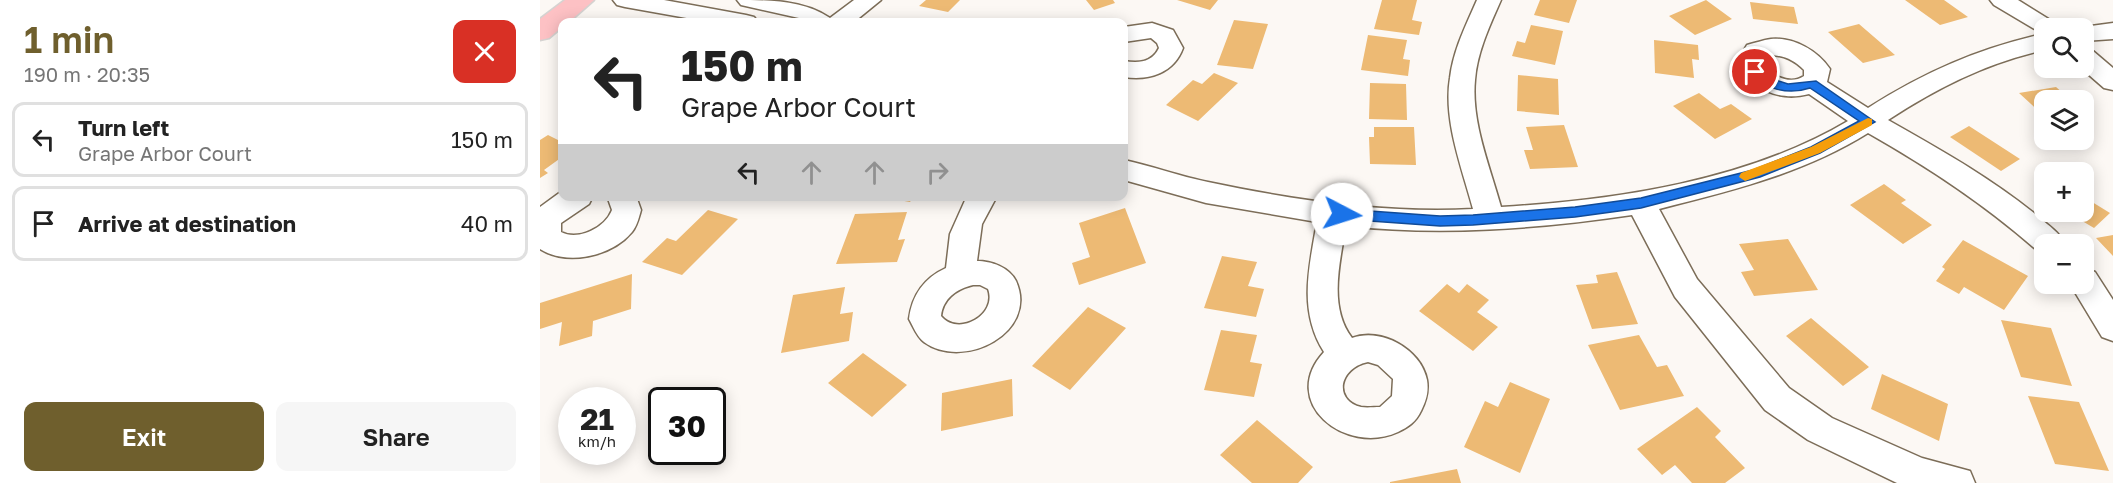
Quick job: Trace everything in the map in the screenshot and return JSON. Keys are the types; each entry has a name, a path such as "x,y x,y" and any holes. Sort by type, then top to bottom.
{"main road":[{"path":"540,32 581,0"}],"street":[{"path":"625,0 724,18"},
{"path":"749,0 807,13 815,18"},
{"path":"844,18 869,0"},
{"path":"1489,0 1475,30 1462,80 1462,105 1490,220"},
{"path":"2002,0 2034,20"},
{"path":"1128,34 1139,31 1156,32 1167,39 1171,48 1166,59 1153,67 1128,69"},
{"path":"2094,33 2113,31"},
{"path":"1128,171 1232,198 1333,213 1440,221 1490,220 1641,203 1755,174 1815,150 1869,122 1917,90 1952,72 1996,54 2034,44"},
{"path":"2094,66 2113,82"},
{"path":"1812,84 1869,122 1944,164 2009,210 2038,234"},
{"path":"570,201 548,218 542,234 549,245 558,248 574,247 604,235 621,220 625,212 624,201"},
{"path":"962,275 962,239 968,220 980,201"},
{"path":"1641,203 1686,288 1777,399 1820,429 1919,475 1957,483"},
{"path":"1333,213 1321,294 1329,332 1345,354"},
{"path":"2092,294 2113,327"}],"building":[{"path":"926,0 960,0 948,12 919,6"},
{"path":"1086,0 1113,0 1115,3 1094,10"},
{"path":"1177,0 1218,0 1210,10"},
{"path":"1382,0 1417,0 1412,20 1422,22 1419,35 1374,29"},
{"path":"1540,0 1577,0 1569,23 1534,15"},
{"path":"1706,0 1732,19 1695,35 1669,16"},
{"path":"1905,0 1944,0 1968,17 1940,25"},
{"path":"1750,2 1794,7 1798,24 1753,19"},
{"path":"1234,20 1268,24 1253,69 1217,65"},
{"path":"1859,24 1895,55 1863,63 1828,32"},
{"path":"1531,25 1563,31 1555,65 1512,56 1517,41 1525,43"},
{"path":"1368,35 1407,40 1403,59 1410,60 1408,76 1361,70"},
{"path":"1654,40 1698,45 1699,60 1692,59 1694,78 1655,73"},
{"path":"1214,73 1238,83 1198,121 1166,105 1193,80 1202,84"},
{"path":"1518,75 1558,79 1559,115 1517,111"},
{"path":"1370,83 1406,84 1407,120 1369,119"},
{"path":"2056,87 2059,90 2038,90"},
{"path":"2034,91 2034,107 2019,93"},
{"path":"1699,93 1720,109 1731,104 1752,119 1715,139 1673,106"},
{"path":"1564,125 1578,167 1530,169 1524,150 1533,150 1526,127"},
{"path":"1969,126 2020,159 2001,171 1950,137"},
{"path":"1374,127 1414,127 1416,165 1370,164 1369,137 1374,137"},
{"path":"548,135 558,140 558,160 544,170 548,173 540,178 540,140"},
{"path":"1884,184 1906,200 1901,203 1932,225 1903,244 1850,205"},
{"path":"2094,203 2110,213 2094,228 2084,222 2094,222"},
{"path":"1125,208 1146,263 1079,285 1072,263 1090,257 1079,223"},
{"path":"708,210 738,219 682,275 642,262 667,238 676,241"},
{"path":"907,212 898,240 905,239 897,262 836,264 855,214"},
{"path":"2113,235 2113,256 2096,238"},
{"path":"1788,239 1818,290 1754,296 1741,272 1754,270 1739,244"},
{"path":"1963,240 2028,276 2004,310 1964,287 1959,294 1936,281 1945,269 1942,267"},
{"path":"1222,256 1257,262 1248,286 1264,289 1256,317 1204,308"},
{"path":"1617,272 1638,324 1592,329 1576,285 1598,283 1596,275"},
{"path":"632,274 631,309 593,321 592,336 559,346 562,322 540,329 540,303"},
{"path":"1447,284 1459,293 1467,284 1489,300 1477,312 1498,327 1473,351 1419,311"},
{"path":"845,287 840,314 853,312 849,341 781,353 793,295"},
{"path":"1088,307 1126,328 1070,390 1032,366"},
{"path":"1811,318 1869,367 1843,386 1786,336"},
{"path":"2001,320 2051,328 2072,386 2021,377"},
{"path":"1221,330 1257,335 1250,362 1262,364 1254,397 1204,390"},
{"path":"1639,335 1657,367 1667,365 1684,396 1620,410 1588,345"},
{"path":"863,353 907,385 872,417 828,383"},
{"path":"1882,374 1948,404 1939,441 1871,409"},
{"path":"1012,379 1013,416 941,431 942,393"},
{"path":"1510,382 1550,399 1520,473 1464,447 1485,401 1498,407"},
{"path":"2028,396 2079,402 2109,471 2055,464"},
{"path":"1697,407 1721,431 1715,437 1745,468 1725,483 1692,483 1675,465 1662,475 1637,449"},
{"path":"1257,420 1313,467 1298,483 1252,483 1220,455"},
{"path":"1457,469 1461,483 1390,483 1390,482"}],"slow traffic":[{"path":"1745,177 1815,150 1868,122"}],"route":[{"path":"1342,214 1440,221 1490,220 1641,203 1755,174 1815,150 1869,122 1812,84 1805,87 1787,88 1769,82 1755,72"}]}
